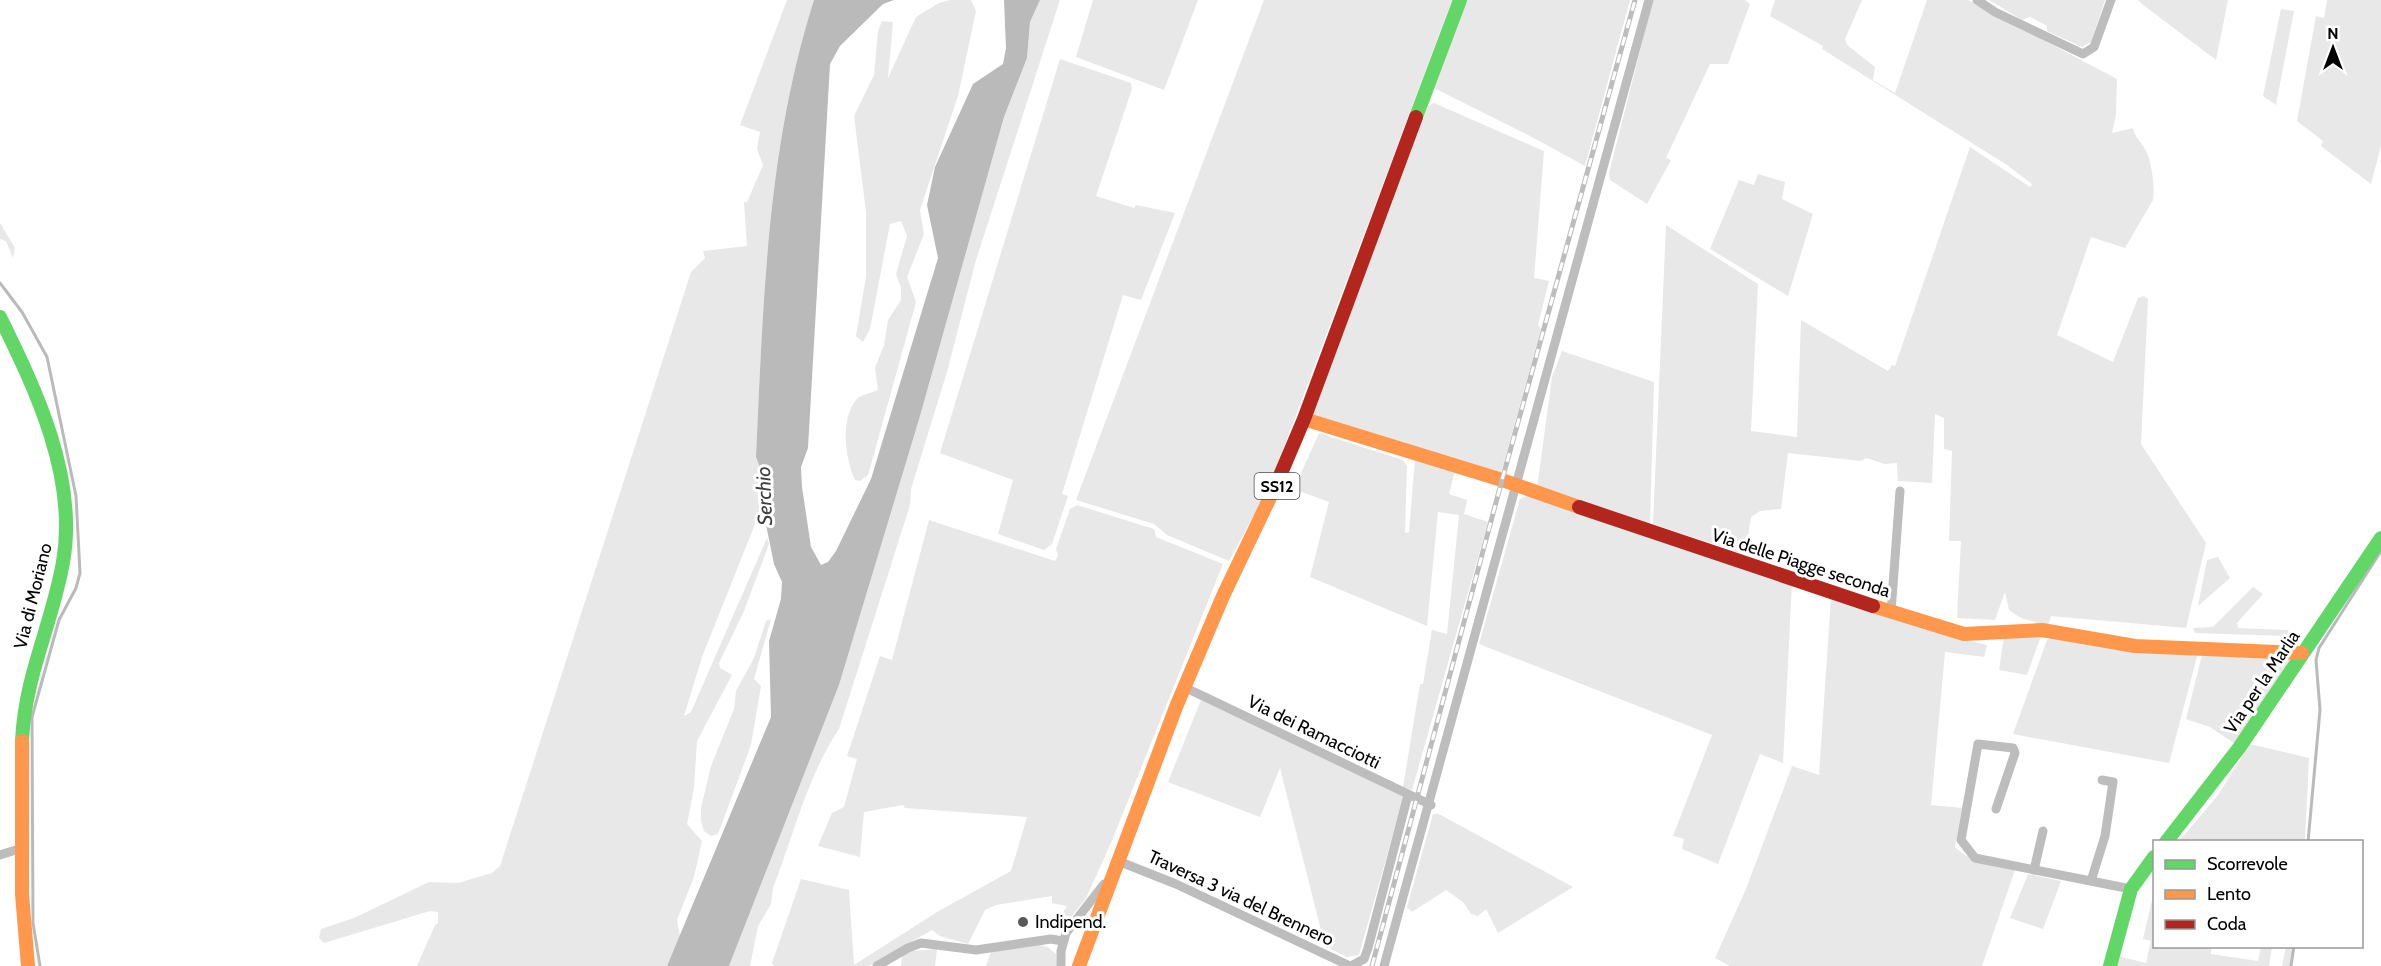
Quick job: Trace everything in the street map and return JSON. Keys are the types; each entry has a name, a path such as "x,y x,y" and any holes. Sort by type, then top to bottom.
{"main road":[{"name":"SS12","path":"1079,966 1184,687 1212,621 1280,479 1304,419 1460,0"},
{"name":"Via di Moriano","path":"0,317 55,457 66,523 63,559 30,677 24,714 22,922 28,966"},
{"name":"Via delle Piagge seconda","path":"1304,419 1515,485 1891,612 1964,634 2042,630 2135,646 2302,653"},
{"name":"Via per la Marlia","path":"2168,840 2239,748 2381,538"},
{"path":"2110,966 2132,889 2153,858"}],"street":[{"path":"1384,966 1431,805 1515,485 1649,0"},
{"path":"1977,0 1995,12 2083,54 2094,47 2111,0"},
{"path":"1891,612 1900,491"},
{"name":"Via dei Ramacciotti","path":"1184,687 1431,805"},
{"path":"1996,809 2015,753 2013,748 1981,743 1978,744 1962,844 1979,860 2132,889"},
{"path":"2091,881 2105,836 2113,782 2102,780"},
{"name":"Traversa 3 via del Brennero","path":"1116,865 1176,884 1350,966 1364,959 1368,948 1408,795"},
{"path":"2034,870 2043,831"},
{"path":"0,855 22,848"},
{"path":"1061,966 1066,933 1116,865"},
{"path":"877,966 908,948 921,944 976,950 1051,939 1063,941"}],"shaded area":[{"path":"787,0 814,0 798,56 786,112 770,226 761,341 756,457 762,473 761,509 702,657 684,716 691,712 767,538 769,544 744,611 719,663 720,668 732,675 697,741 694,788 687,824 702,841 694,877 677,920 680,936 667,966 417,966 435,925 438,924 438,912 430,911 324,943 319,938 321,929 354,918 429,882 458,883 492,873 500,866 691,272 705,258 703,251 747,246 744,202 747,202 763,165 757,149 760,132 740,125"},
{"path":"950,0 971,0 976,11 958,96 920,210 924,234 907,277 916,302 868,475 860,481 855,480 849,461 846,428 851,408 856,400 878,390 875,368 884,345 888,320 901,300 901,288 896,274 907,236 901,221 890,224 870,329 863,342 856,336 866,277 866,212 854,116 874,75 878,31 882,21 893,22 888,78 916,17 939,3"},
{"path":"1040,0 1060,0 976,260 947,372 911,489 910,505 839,729 818,766 802,806 773,888 771,904 758,926 750,966 729,966 839,685 920,416 1004,117 1027,58 1030,22"},
{"path":"1093,0 1198,0 1164,90 1076,57"},
{"path":"1264,0 1452,0 1269,487 1229,561 1167,535 1154,524 1076,500"},
{"path":"1465,0 1630,0 1585,166 1432,87"},
{"path":"1653,0 1745,0 1750,4 1728,64 1710,64 1666,158 1671,160 1647,204 1610,180 1609,173"},
{"path":"1775,0 1862,0 1845,39 1847,45 1875,67 1873,80 1895,93 1927,0 1968,0 2117,79 2116,115 2112,133 2133,128 2149,158 2152,170 2153,200 2125,248 2091,237 2057,335 2113,362 2138,298 2144,296 2148,299 2141,444 2206,543 2186,628 2051,616 2048,626 2021,618 2009,610 2005,592 1995,620 1957,618 1961,541 1949,541 1952,451 1944,449 1944,418 1935,414 1932,483 1898,481 1897,463 1885,464 1866,458 1861,461 1788,453 1781,509 1760,511 1751,517 1746,550 1743,554 1653,524 1666,225 1758,284 1751,431 1797,437 1801,320 1888,371 1892,365 1895,366 1970,147 2030,187 2032,184 2007,165 1822,49 1823,46 1770,16"},
{"path":"1989,0 2105,0 2091,42 2082,47 2047,31 2047,26 2030,17 2022,20"},
{"path":"2138,0 2228,0 2216,60 2142,4"},
{"path":"2327,0 2381,0 2381,146 2371,184 2321,146 2323,141 2297,121 2316,16 2324,18"},
{"path":"2281,9 2294,11 2276,105 2263,96"},
{"path":"1060,59 1131,83 1132,89 1096,196 1134,208 1136,205 1175,213 1141,300 1123,295 1062,494 1068,496 1052,544 1044,550 998,534 1013,480 940,453"},
{"path":"1434,103 1544,151 1534,278 1549,281 1538,325 1541,329 1500,476 1316,418 1313,412 1428,106"},
{"path":"1758,174 1785,182 1782,199 1813,214 1788,296 1710,249 1739,180 1754,185"},
{"path":"0,223 15,248 13,258 6,241 0,239"},
{"path":"1562,351 1654,382 1650,525 1537,488 1552,377"},
{"path":"1319,433 1403,460 1407,466 1405,533 1409,532 1415,460 1455,471 1449,494 1467,500 1464,514 1488,522 1412,790 1403,787 1420,684 1423,684 1432,630 1447,634 1459,515 1438,512 1427,626 1310,577 1329,502 1294,489"},
{"path":"1531,495 1792,583 1783,763 1760,754 1718,864 1682,849 1684,839 1673,836 1712,735 1479,644 1520,499"},
{"path":"1077,505 1154,529 1156,537 1223,564 1111,843 1086,898 1068,921 1052,930 1067,906 1052,903 1052,896 996,905 985,910 968,944 940,936 932,930 869,966 774,966 772,963 801,879 849,890 854,965 937,912 1011,871 1027,817 905,808 903,805 864,812 860,857 818,846 832,813 844,807 857,759 847,756 880,656 892,660 929,520 1055,561 1058,555 1056,549 1070,509"},
{"path":"2218,557 2230,578 2198,606 2207,560"},
{"path":"2253,587 2263,594 2237,623 2238,628 2288,630 2290,636 2195,633 2193,628 2213,627"},
{"path":"1831,598 1945,635 1987,645 1984,657 1945,652 1931,805 1962,808 1955,847 1962,853 1983,863 2015,870 1982,966 1730,966 1715,958 1746,889 1792,766 1819,775"},
{"path":"771,619 754,679 761,686 751,745 718,834 711,836 704,831 701,808 711,766 734,709 736,691 754,658 766,621"},
{"path":"2004,636 2041,636 2027,675 1999,670"},
{"path":"2052,637 2198,653 2169,763 2013,734 2047,640"},
{"path":"2203,651 2290,659 2290,664 2235,744 2210,727 2186,719"},
{"path":"1201,700 1404,795 1359,955 1347,957 1325,946 1280,768 1260,817 1168,782"},
{"path":"2250,744 2309,758 2305,840 2180,840 2218,795"},
{"path":"1433,814 1439,814 1573,887 1498,933 1486,909 1478,916 1471,914 1463,902 1446,890 1412,912 1407,907"},
{"path":"2028,874 2061,881 2043,929 2010,918"},
{"path":"2153,896 2153,948 2211,948 2211,954 2258,961 2261,948 2272,948 2269,966 2115,966 2118,956 2146,963 2151,941 2143,939"},
{"path":"1040,945 1048,947 1056,954 1057,966 986,966 991,952"},
{"path":"2286,948 2293,948 2291,966 2282,966"},
{"path":"937,949 935,966 901,966 902,956 912,951"}],"water":[{"name":"Serchio","path":"814,0 894,0 883,4 840,46 830,64 808,448 801,467 811,547 821,565 828,562 836,551 871,479 938,258 927,205 935,167 973,84 1003,64 1006,48 1004,0 1040,0 1030,22 1027,58 1004,117 920,416 839,685 729,966 667,966 771,717 769,641 781,599 782,582 774,564 761,509 762,473 756,457 761,342 777,169 798,56"}],"waterway":[{"path":"0,283 22,312 47,357 76,496 80,573 76,588 59,620 32,717 33,923 40,966"},
{"path":"2308,840 2320,710 2316,660 2319,648 2381,551"},
{"path":"2291,966 2294,948"}],"railway":[{"path":"1372,966 1502,480 1635,0"}],"traffic: fast":[{"path":"1416,117 1460,0"},
{"path":"0,317 40,404 51,435 65,499 66,530 63,562 33,672 24,717 22,741"},
{"path":"2168,840 2239,748 2381,538"},
{"path":"2110,966 2131,889 2153,858"}],"traffic: slow":[{"path":"1304,419 1502,480 1579,507"},
{"path":"1079,966 1176,707 1223,596 1276,485"},
{"path":"1873,606 1964,634 2042,630 2135,646 2302,653"},
{"path":"22,741 22,894 28,966"}],"traffic: jam":[{"path":"1276,485 1304,419 1416,117"},
{"path":"1579,507 1873,606"}],"place":[{"name":"Indipend.","path":"1023,922"}]}
